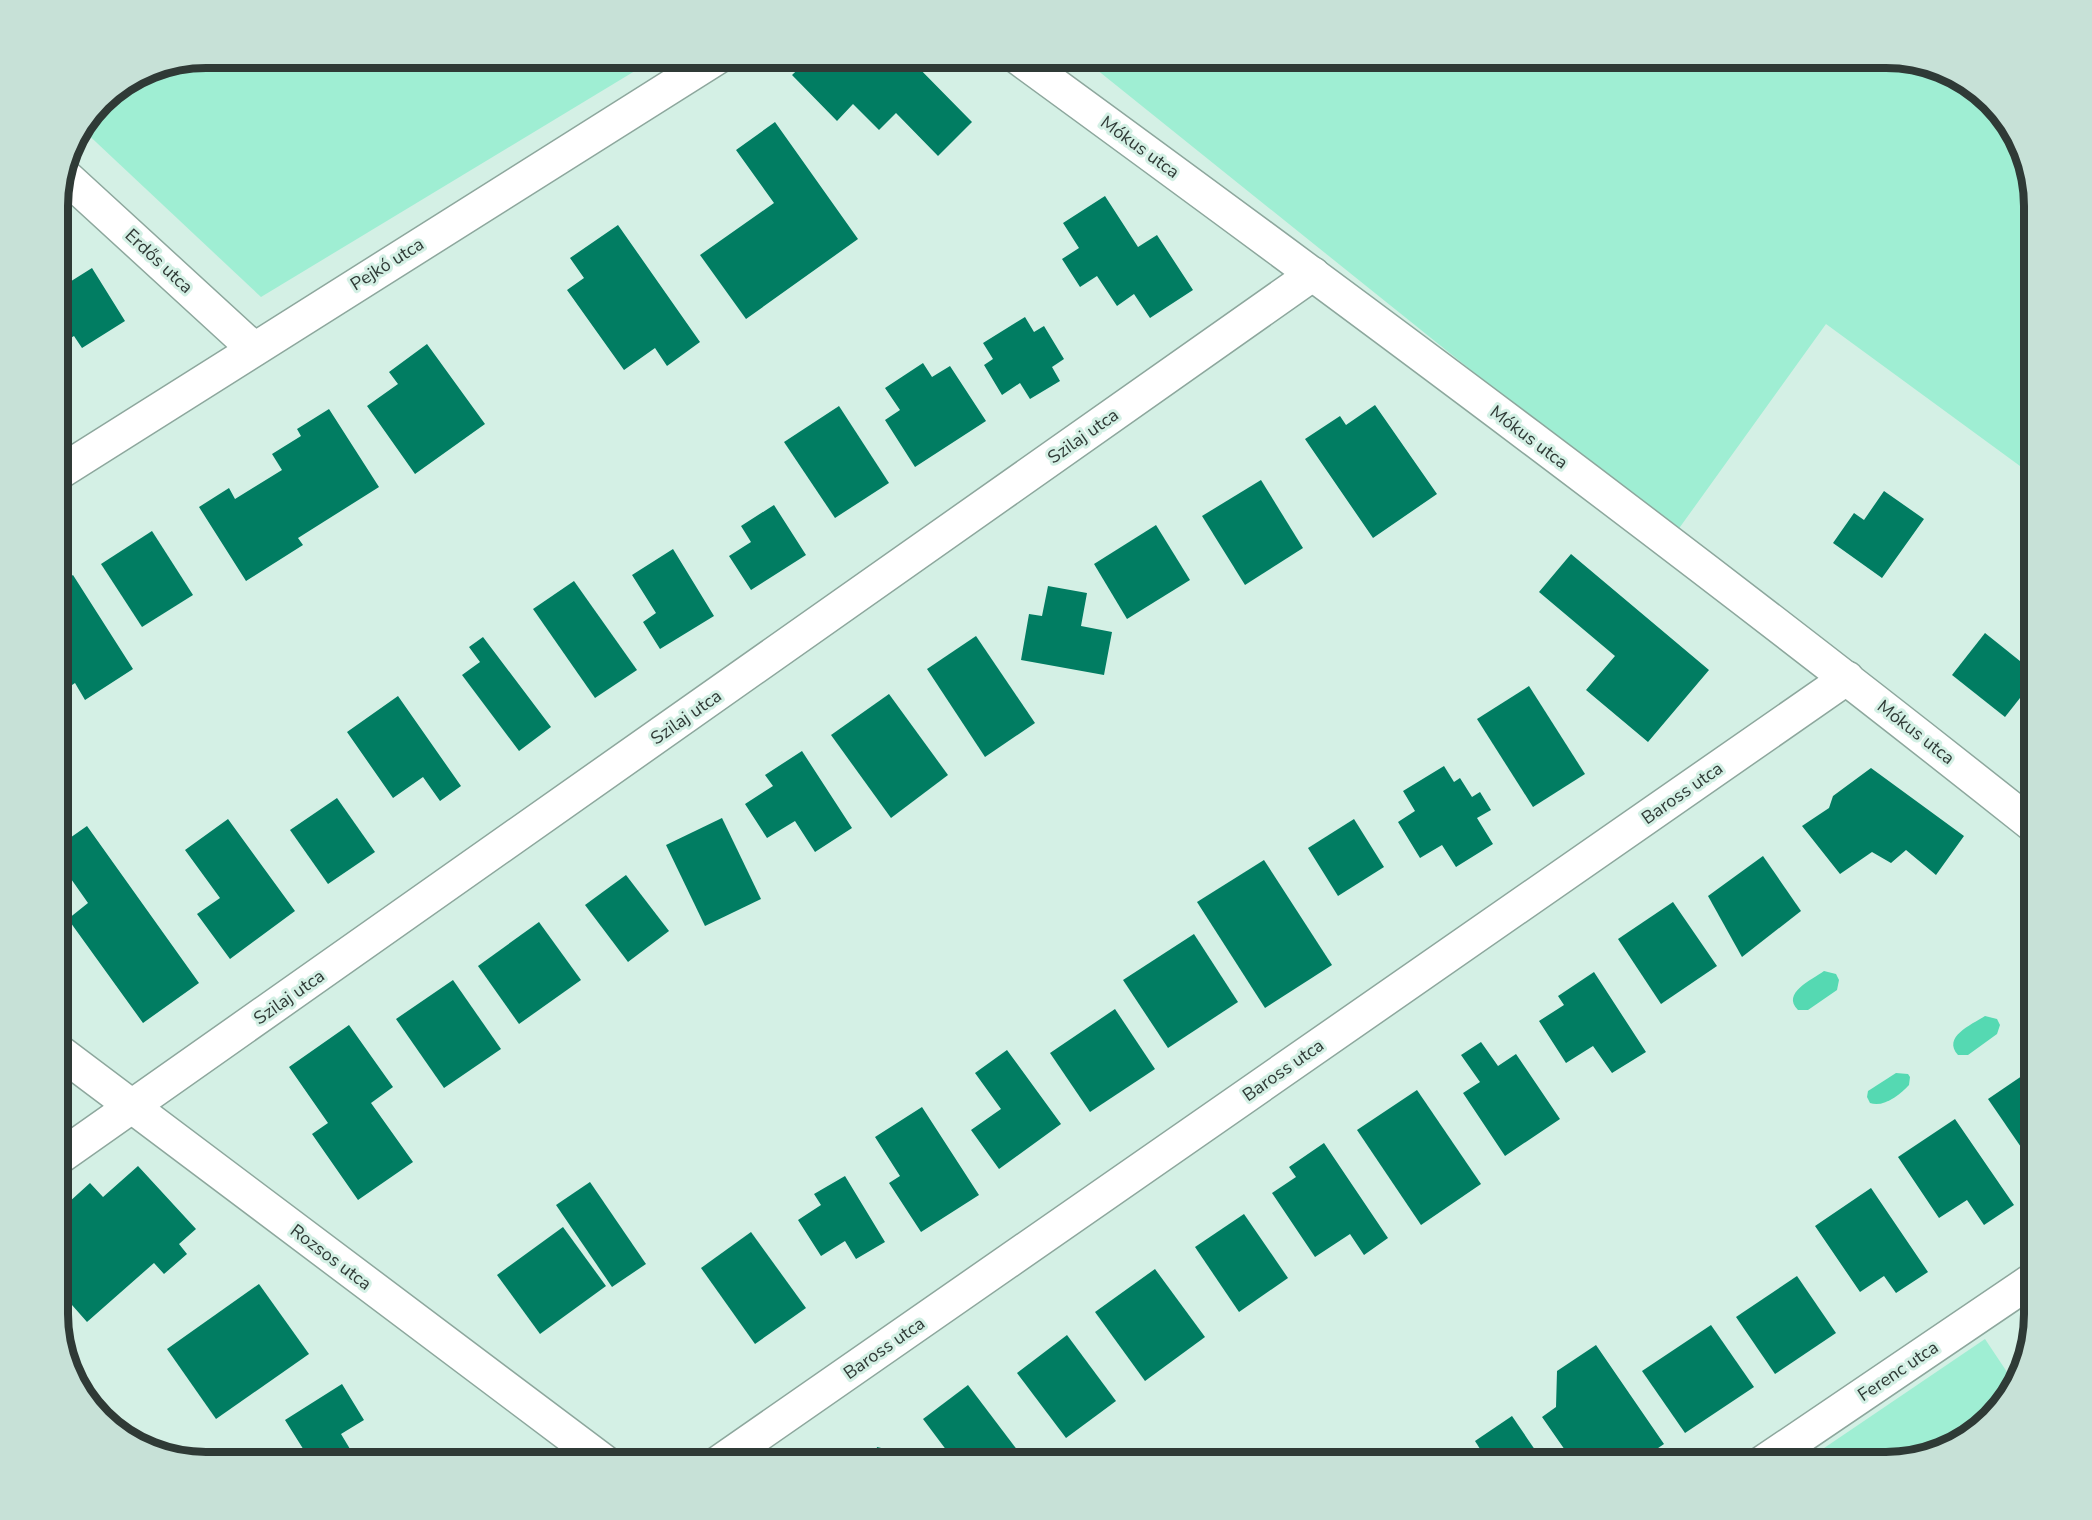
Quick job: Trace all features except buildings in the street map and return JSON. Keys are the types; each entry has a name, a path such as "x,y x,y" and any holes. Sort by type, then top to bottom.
{"street":[{"name":"Pejkó utca","path":"68,467 701,68"},
{"name":"Mókus utca","path":"1032,68 1313,274 1847,678 2024,818"},
{"name":"Erdős utca","path":"70,181 254,349"},
{"name":"Szilaj utca","path":"68,1152 1313,274"},
{"name":"Baross utca","path":"734,1452 1847,678"},
{"name":"Rozsos utca","path":"68,1059 591,1452"},
{"name":"Ferenc utca","path":"1778,1452 2024,1285"}],"shaded area":[{"path":"197,68 640,68 261,297 88,134 115,102 137,86 161,75"},
{"path":"1095,68 1886,68 1913,70 1931,75 1970,96 1984,108 2001,129 2014,153 2023,188 2024,462 2020,466 1826,324 1675,534"},
{"path":"1824,971 1836,974 1839,980 1837,990 1808,1010 1798,1010 1793,998 1796,993"},
{"path":"1985,1016 1997,1019 2000,1025 1997,1034 1968,1055 1958,1055 1954,1049 1956,1037"},
{"path":"1896,1073 1908,1074 1909,1085 1886,1102 1870,1103 1867,1097 1868,1091"},
{"path":"1985,1339 2010,1376 1984,1412 1955,1434 1931,1445 1904,1451 1818,1452"}]}
